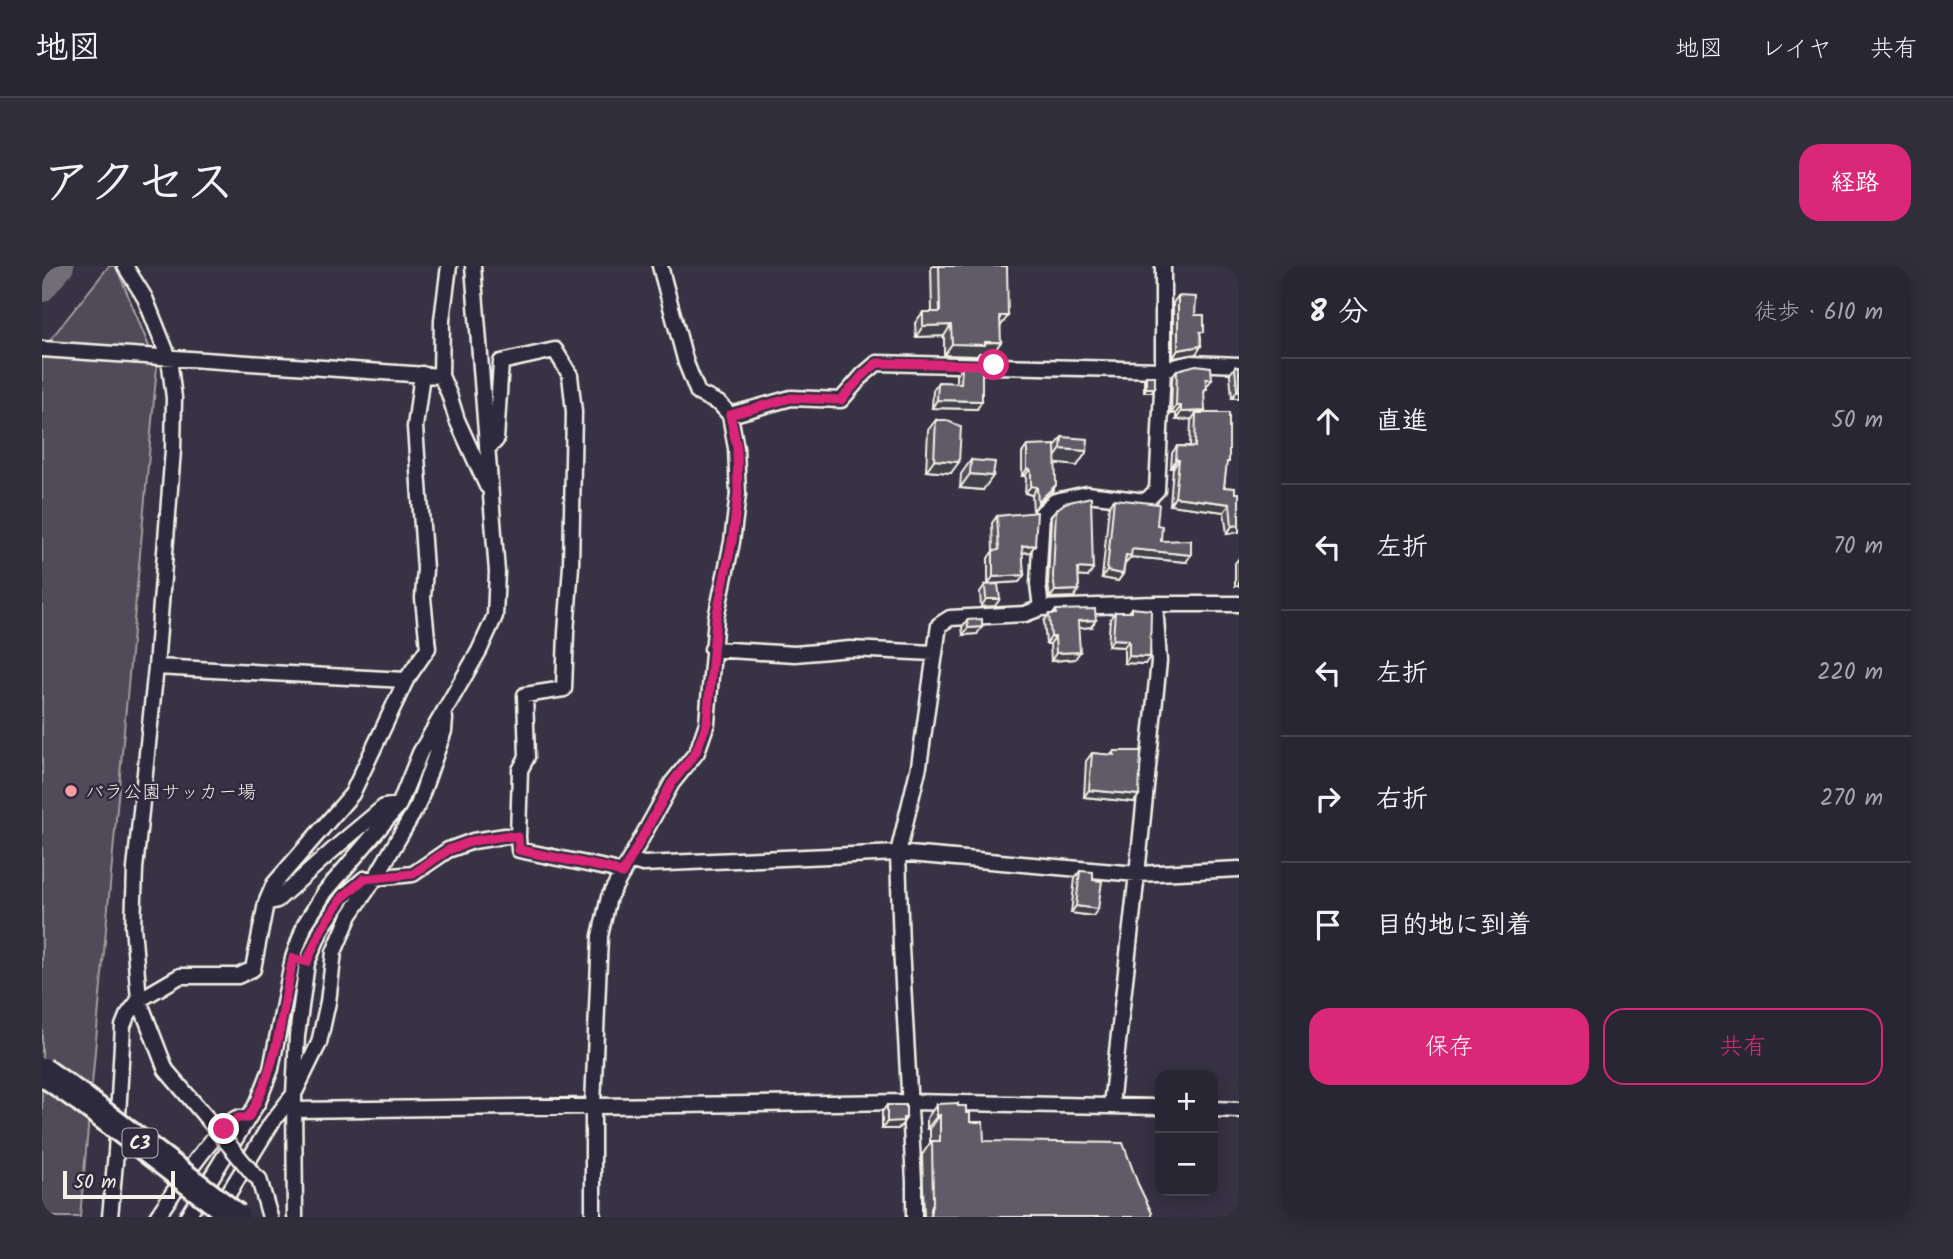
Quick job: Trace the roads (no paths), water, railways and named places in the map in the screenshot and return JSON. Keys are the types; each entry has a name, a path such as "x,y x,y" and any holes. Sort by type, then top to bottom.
{"highway":[{"name":"C3","path":"42,1071 82,1098 236,1217"}],"street":[{"path":"125,266 145,298 169,358 174,398 173,450 156,667 135,869 133,926 139,1000 166,1070 259,1180 270,1217"},
{"path":"449,266 442,320 440,376 491,494"},
{"path":"295,1217 294,1094 300,960 305,924 325,892 399,804 420,753 479,651 495,616 496,572 473,266"},
{"path":"593,1217 593,1105 600,936 609,897 672,783 696,752 707,723 716,618 732,542 738,494 737,448 730,415 720,404 698,393 660,266"},
{"path":"1041,608 1038,584 1042,513 1055,501 1087,494 1146,501 1157,490 1163,370 1163,266"},
{"path":"42,349 440,376"},
{"path":"487,449 496,440 501,362 555,350 570,375 574,412 571,566 564,689 525,695 527,757 520,770 519,850 611,869 622,874"},
{"path":"730,415 791,398 841,400 877,363 1163,370 1190,363 1239,365"},
{"path":"110,1217 122,1026 127,1016 139,1000 180,976 238,976 253,969 266,903 274,884 352,794 405,680 428,648 415,427 422,374"},
{"path":"1111,1105 1158,661 1155,604"},
{"path":"914,1217 898,853 919,766 939,625 950,618 1025,614 1041,608 1239,604"},
{"path":"712,649 795,654 850,649 934,653"},
{"path":"156,667 405,680"},
{"path":"214,1217 272,1122 294,1094 319,1043 328,1002 334,953 350,915 376,877 418,805 443,731 446,710"},
{"path":"266,903 277,900 384,807 399,804"},
{"path":"187,1217 258,1102 271,1069 300,960 343,897 364,879 413,874 448,850 473,841 505,836 518,837"},
{"path":"629,860 643,864 898,853 1137,874 1239,869"},
{"path":"294,1110 910,1102 1155,1107"},
{"path":"1218,1109 1239,1110"},
{"path":"158,1217 181,1181 224,1129 238,1118 248,1118"}],"waterway":[{"path":"42,289 61,266"}],"place":[{"name":"バラ公園サッカー場","path":"71,791"}]}
